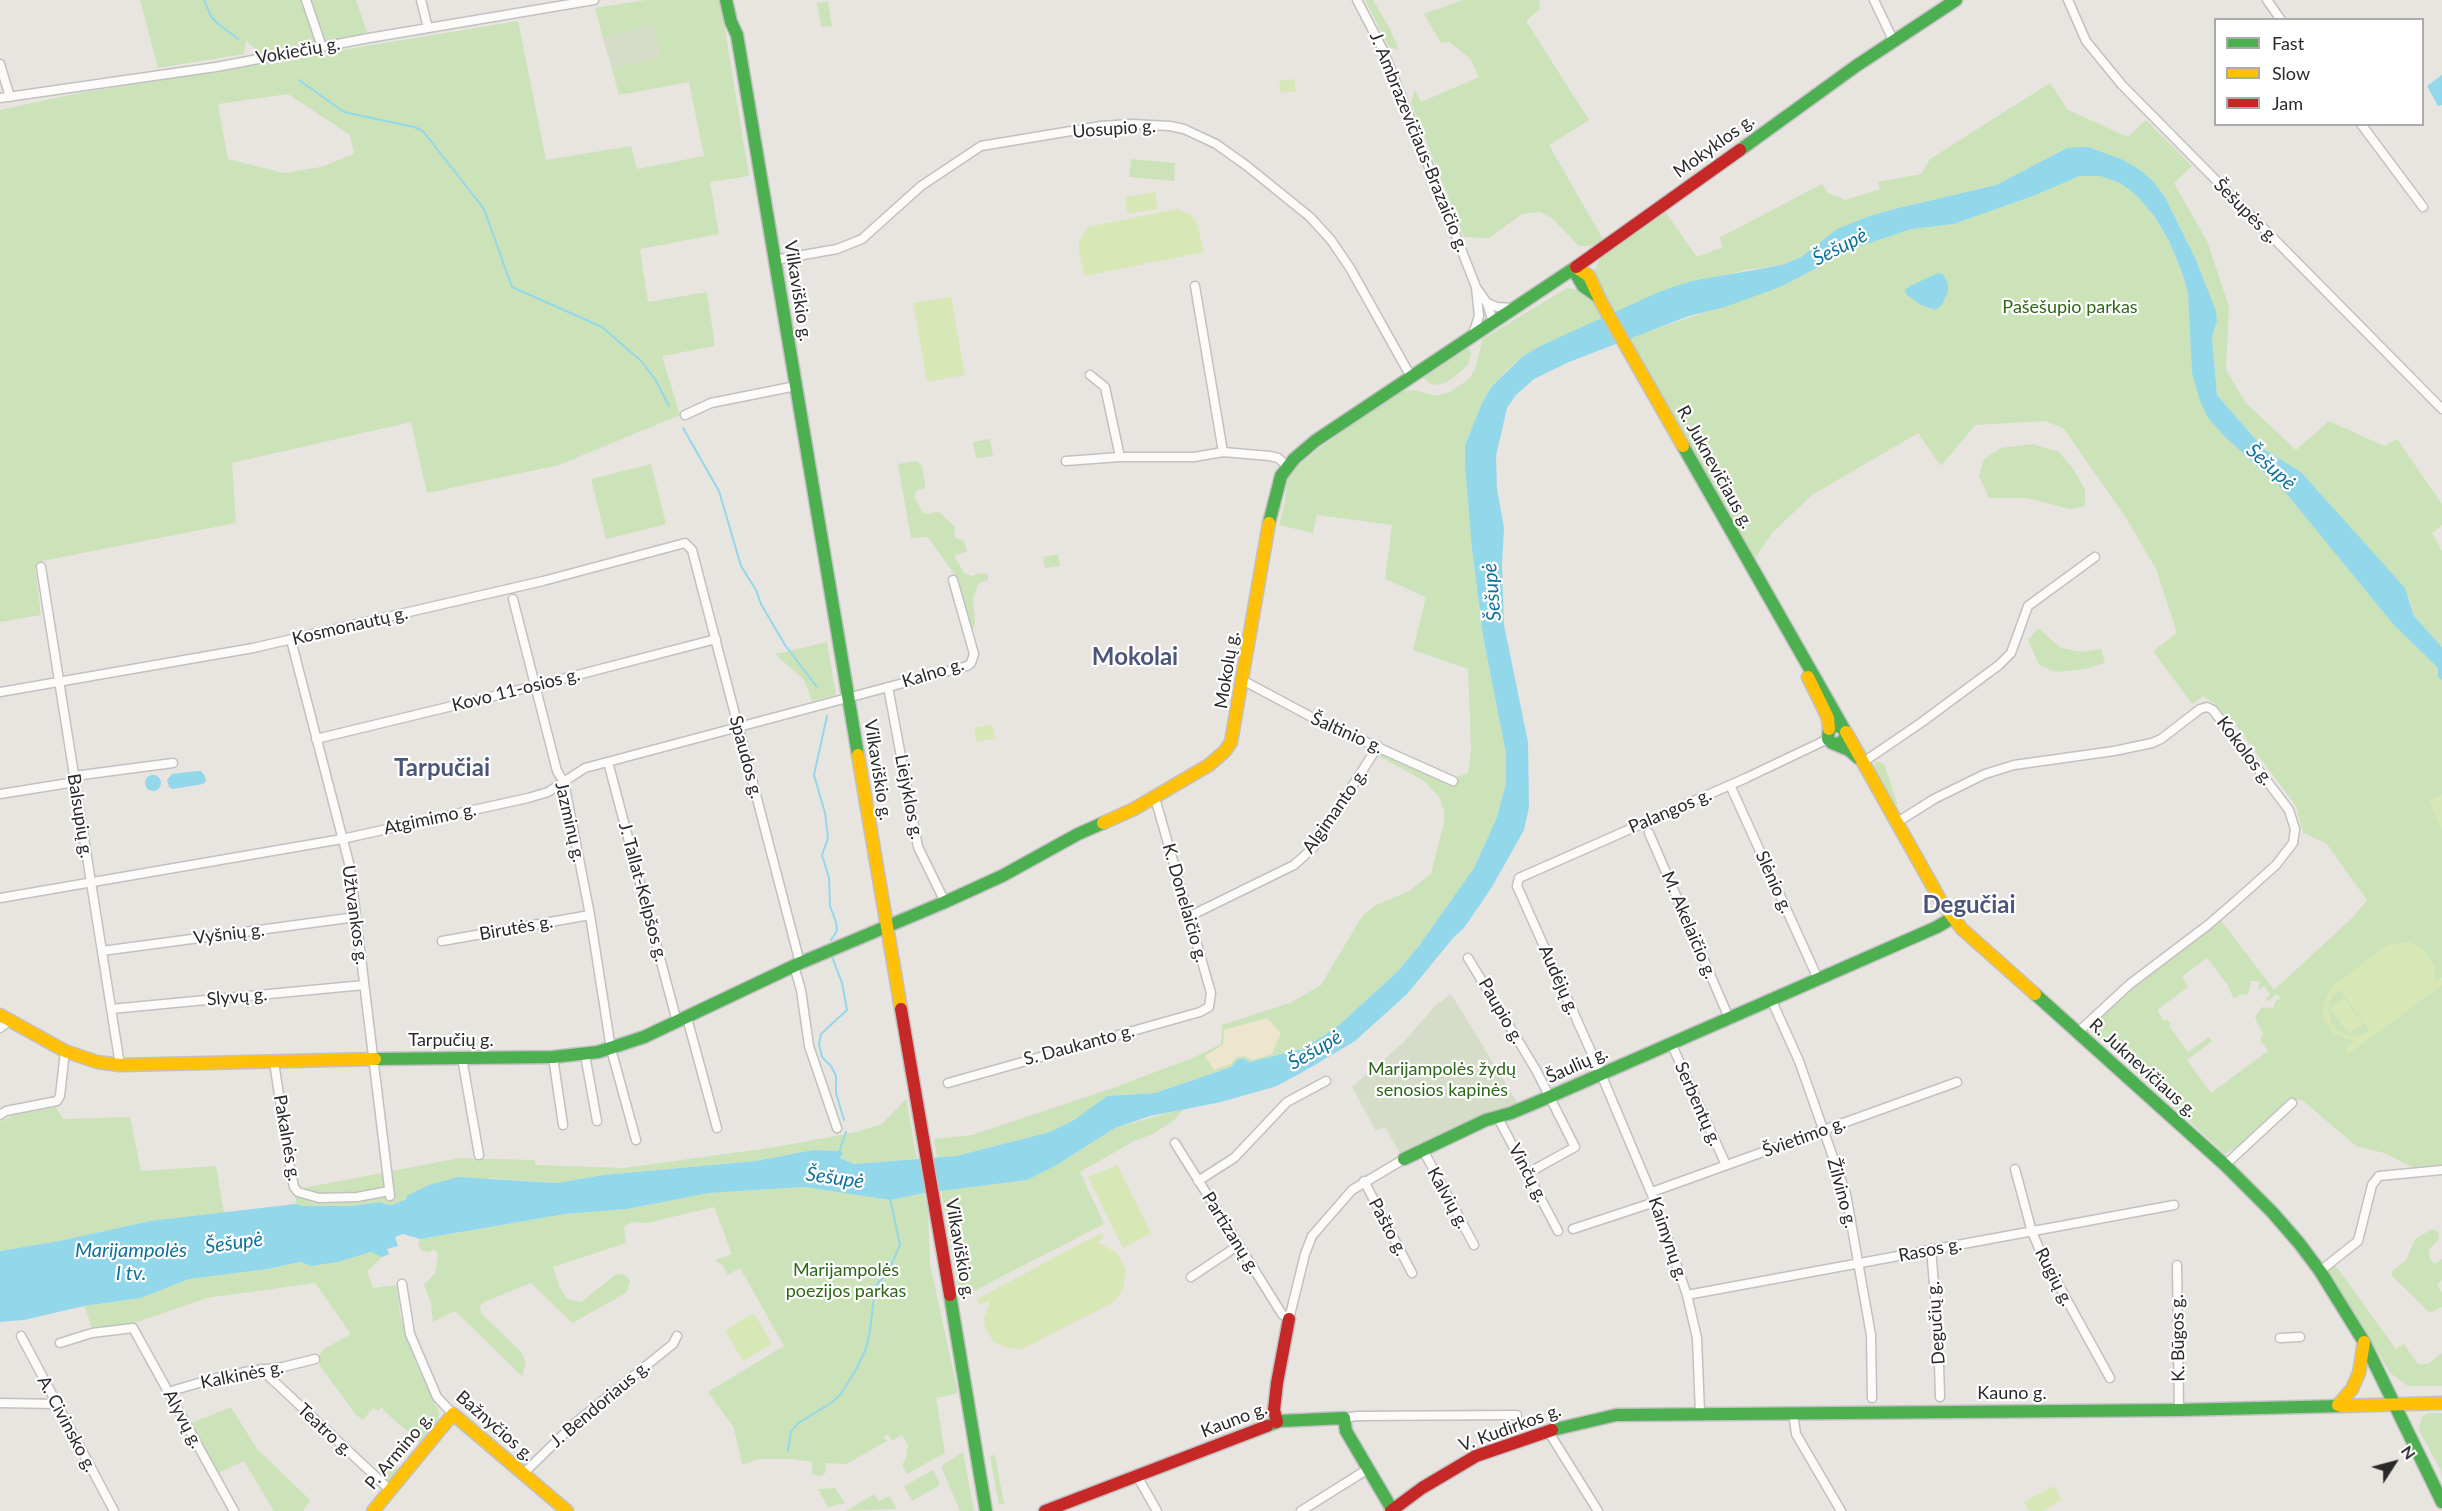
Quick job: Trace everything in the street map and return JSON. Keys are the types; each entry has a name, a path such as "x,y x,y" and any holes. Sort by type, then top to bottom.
{"main road":[{"name":"Vilkaviškio g.","path":"726,0 730,22 737,35"},
{"name":"Vilkaviškio g.","path":"736,0 737,35 986,1511"},
{"name":"Mokyklos g.","path":"1493,322 1594,255 1893,40 1956,0"},
{"path":"1548,285 1586,281 1589,265 1594,255"},
{"name":"R. Juknevičiaus g.","path":"1576,267 1576,274 1586,281 1600,299 1801,656 1812,670 1861,762 1952,918 1975,942 2225,1165 2280,1221 2320,1271 2364,1342 2396,1403 2442,1502"},
{"name":"Mokolų g.","path":"886,927 1002,876 1078,834 1155,798 1209,765 1225,751 1234,733 1244,681 1270,516 1278,484 1287,466 1315,441 1410,375 1493,322"},
{"name":"R. Juknevičiaus g.","path":"1801,656 1806,674 1828,718 1831,738 1849,750 1861,762"},
{"path":"1831,738 1836,725 1845,730"},
{"name":"Šaulių g.","path":"1404,1159 1486,1120 1549,1097 1952,918"},
{"name":"Tarpučių g.","path":"3,1021 65,1052 97,1062 120,1065 373,1059 553,1058 585,1055 611,1049 682,1020 797,964 886,927"},
{"name":"Šaulių g.","path":"1277,1422 1274,1410 1276,1383 1289,1318"},
{"path":"2338,1405 2352,1389 2359,1373 2364,1342"},
{"name":"Kauno g.","path":"1583,1421 1616,1415 1700,1413 2179,1410 2442,1403"},
{"name":"Bažnyčios g.","path":"453,1414 567,1511"},
{"name":"P. Armino g.","path":"373,1511 453,1414"},
{"path":"1344,1418 1346,1431 1392,1511"},
{"name":"Kauno g.","path":"1045,1511 1277,1422 1344,1418"},
{"name":"V. Kudirkos g.","path":"1392,1511 1422,1488 1476,1456 1583,1421"}],"street":[{"path":"306,0 322,47"},
{"path":"421,0 428,28"},
{"name":"Vokiečių g.","path":"0,98 216,67 594,0"},
{"name":"J. Ambrazevičiaus-Brazaičio g.","path":"1357,0 1374,29 1386,57 1483,306 1493,322"},
{"path":"1874,0 1893,40"},
{"name":"Šešupės g.","path":"2068,0 2086,41 2122,86 2442,409"},
{"path":"2267,0 2280,18"},
{"path":"0,64 10,97"},
{"name":"Uosupio g.","path":"775,260 837,249 862,239 926,182 981,146 1101,126 1140,124 1170,126 1184,129 1216,144 1255,171 1310,217 1350,268 1410,375"},
{"path":"2362,126 2423,207"},
{"path":"1195,286 1223,452"},
{"path":"1483,306 1514,308"},
{"name":"J. Ambrazevičiaus-Brazaičio g.","path":"1472,336 1483,306"},
{"path":"1090,375 1105,387 1120,457"},
{"path":"685,416 711,403 796,386"},
{"path":"1066,461 1120,457 1194,457 1223,452 1270,456 1278,458 1287,466"},
{"name":"Kosmonautų g.","path":"0,692 224,655 543,580 685,543 692,550"},
{"name":"Spaudos g.","path":"692,550 797,964 809,1046 837,1128"},
{"path":"1861,762 1922,722 2011,654 2028,606 2095,557"},
{"name":"Balsupių g.","path":"41,567 120,1065"},
{"name":"Kalno g.","path":"848,698 971,663 974,654 972,644 953,580"},
{"name":"Jazminų g.","path":"513,599 557,771 564,782 590,915 611,1049 636,1140"},
{"name":"Kovo 11-osios g.","path":"316,739 716,639"},
{"name":"Užtvankos g.","path":"291,640 350,867 390,1193"},
{"name":"Šaltinio g.","path":"1244,681 1283,703 1453,781"},
{"name":"Liejyklos g.","path":"888,687 918,847 945,902"},
{"name":"Atgimimo g.","path":"0,898 342,838 528,798 548,792 585,768 848,698"},
{"name":"Kokolos g.","path":"1896,823 1934,799 1985,774 2014,765 2114,751 2152,742 2161,739 2200,709 2207,707 2213,710 2289,810 2295,829 2293,843 2276,866 2208,925 2130,984 2077,1033"},
{"name":"Palangos g.","path":"1514,888 1519,878 1831,738"},
{"name":"Algimanto g.","path":"1188,917 1294,866 1313,848 1378,746"},
{"name":"J. Tallat-Kelpšos g.","path":"608,762 682,1020 717,1128"},
{"path":"0,794 173,763"},
{"name":"Slėnio g.","path":"1730,785 1818,979"},
{"name":"K. Donelaičio g.","path":"1155,798 1211,993 1209,1007"},
{"name":"M. Akelaičio g.","path":"1648,833 1729,1018"},
{"name":"Audėjų g.","path":"1514,888 1601,1074"},
{"name":"Birutės g.","path":"442,941 590,915"},
{"name":"Vyšnių g.","path":"102,951 356,917"},
{"name":"Paupio g.","path":"1468,958 1536,1070 1575,1147 1528,1173"},
{"name":"Slyvų g.","path":"111,1009 364,985"},
{"name":"Žilvino g.","path":"1772,999 1799,1061 1846,1194 1871,1335 1872,1398"},
{"name":"S. Daukanto g.","path":"948,1083 1200,1012 1209,1007"},
{"name":"Serbentų g.","path":"1671,1043 1726,1165"},
{"path":"0,1115 6,1111 57,1101 60,1096 65,1052"},
{"path":"585,1055 597,1121"},
{"path":"462,1058 479,1155"},
{"path":"553,1058 563,1125"},
{"name":"Pakalnės g.","path":"274,1062 294,1187 298,1192 319,1198 390,1193"},
{"name":"Kaimynų g.","path":"1601,1074 1652,1192 1687,1295 1698,1351 1700,1413"},
{"path":"1198,1181 1234,1158 1287,1102 1326,1081"},
{"name":"Švietimo g.","path":"1652,1192 1957,1082"},
{"path":"2225,1165 2292,1103"},
{"name":"Vinčų g.","path":"1497,1116 1558,1231"},
{"name":"Partizanų g.","path":"1175,1143 1282,1314 1289,1318"},
{"name":"Kalvių g.","path":"1423,1150 1474,1245"},
{"name":"Šaulių g.","path":"1289,1318 1305,1254 1312,1236 1352,1190 1404,1159"},
{"name":"Rugių g.","path":"2015,1169 2032,1232 2059,1289 2109,1378"},
{"path":"2320,1271 2358,1240 2372,1185 2379,1176 2442,1170"},
{"name":"Pašto g.","path":"1364,1181 1412,1273"},
{"path":"1573,1229 1655,1203"},
{"name":"Rasos g.","path":"1687,1295 2174,1205"},
{"path":"1191,1277 1239,1245"},
{"name":"Degučių g.","path":"1931,1249 1938,1330 1940,1397"},
{"name":"K. Būgos g.","path":"2177,1265 2179,1410"},
{"name":"Bažnyčios g.","path":"402,1284 411,1334 437,1397 453,1414"},
{"name":"Alyvų g.","path":"60,1343 92,1333 133,1328 234,1511"},
{"name":"A. Civinsko g.","path":"21,1336 114,1511"},
{"name":"J. Bendoriaus g.","path":"523,1474 575,1423 672,1344 677,1336"},
{"path":"2280,1338 2300,1337"},
{"name":"Kalkinės g.","path":"168,1392 212,1379 315,1359"},
{"name":"Teatro g.","path":"261,1369 390,1490"},
{"path":"0,1403 56,1404"},
{"path":"1793,1413 1796,1434 1841,1511"},
{"name":"Kauno g.","path":"1344,1418 1517,1415"},
{"path":"1548,1431 1598,1511"},
{"path":"1301,1511 1368,1469"},
{"path":"1137,1476 1157,1511"}],"green space":[{"path":"140,0 356,0 369,38 266,57 246,41 244,54 158,68"},
{"path":"646,0 718,0 721,5 749,176 710,182 719,234 640,249 648,302 707,292 715,346 662,356 680,415 559,465 427,493 411,422 232,463 236,523 42,561 35,568 41,615 0,622 0,110 74,94 518,21 546,160 631,146 637,169 704,156 689,82 619,95 612,69 660,57 653,25 603,38 595,8","holes":["288,94 350,135 354,154 321,167 284,173 228,159 218,104"]},
{"path":"1365,0 1373,0 1399,50 1389,47"},
{"path":"1462,0 1539,0 1540,9 1526,21 1589,120 1549,145 1604,241 1591,246 1579,246 1553,219 1540,212 1522,214 1489,238 1464,237 1411,103 1415,90 1421,102 1479,77 1470,58 1449,42 1441,43 1424,14"},
{"path":"828,1 832,26 821,27 817,3"},
{"path":"653,25 660,57 612,69 603,38"},
{"path":"1294,79 1296,91 1281,93 1279,81"},
{"path":"2050,83 2068,110 2128,137 2146,120 2192,166 2174,183 2207,241 2229,307 2226,370 2245,402 2296,450 2329,421 2384,446 2397,439 2442,504 2442,525 2432,533 2442,551 2442,647 2414,616 2410,601 2321,494 2301,472 2264,449 2217,395 2212,337 2217,321 2196,260 2165,197 2153,181 2139,169 2067,148 1996,185 1894,209 1837,229 1801,257 1782,265 1746,270 1661,291 1615,313 1597,281 1595,270 1600,258 1664,210 1697,257 1723,247 1719,238 1822,184 1828,193 1845,200 1880,189 1878,182 1921,174 1930,159"},
{"path":"1131,159 1175,163 1174,181 1129,177"},
{"name":"Pašešupio parkas","path":"2080,176 2100,176 2120,183 2136,195 2155,217 2169,241 2183,275 2188,294 2192,373 2208,418 2224,436 2285,492 2393,624 2438,668 2442,680 2442,1165 2414,1168 2384,1153 2356,1146 2302,1100 2297,1099 2261,1132 2225,1154 2090,1030 2126,987 2220,919 2274,990 2352,918 2367,900 2326,843 2303,833 2296,806 2228,715 2223,716 2215,704 2203,696 2192,704 2153,651 2177,633 2156,569 2126,518 2064,429 2046,421 1975,425 1941,466 1918,433 1812,495 1772,533 1755,558 1629,338 1780,287 1858,247 1912,229 1954,224 2033,196","holes":["2207,958 2227,984 2234,999 2239,995 2248,994 2251,981 2260,981 2258,990 2264,986 2270,995 2265,999 2269,1001 2276,994 2281,998 2275,1002 2273,1009 2262,1007 2255,1017 2263,1034 2260,1040 2268,1051 2211,1093 2187,1060 2212,1041 2209,1037 2188,1052 2169,1026 2171,1024 2167,1019 2164,1021 2157,1010 2188,987 2182,976"]},
{"path":"1155,192 1158,209 1127,214 1125,197"},
{"path":"1177,209 1190,214 1197,223 1204,252 1084,276 1079,242 1088,227"},
{"path":"1567,288 1579,290 1592,299 1602,319 1540,346 1508,369 1492,386 1482,403 1465,445 1472,549 1483,636 1506,754 1506,783 1497,817 1474,868 1418,947 1397,972 1338,1026 1303,1049 1249,1062 1242,1058 1231,1067 1155,1093 1107,1096 1074,1120 1050,1132 956,1156 937,1158 934,1139 972,1135 1110,1089 1195,1057 1221,1044 1222,1025 1292,1002 1321,985 1363,915 1374,906 1409,891 1431,874 1444,823 1444,811 1439,797 1423,780 1378,756 1382,750 1446,781 1468,773 1471,749 1468,669 1413,650 1426,597 1385,579 1392,525 1317,515 1313,533 1279,525 1287,481 1297,467 1321,447 1400,391 1415,390 1435,396 1450,392 1469,379 1475,369 1483,339","holes":["1223,1045 1272,1054 1237,1057 1230,1064 1205,1056"]},
{"path":"951,297 965,375 927,382 913,303"},
{"path":"1468,348 1471,354 1468,365 1445,383 1435,385 1423,378"},
{"path":"990,439 993,456 976,458 973,442"},
{"path":"2033,444 2059,452 2074,470 2085,490 2085,506 2070,509 2027,498 1989,498 1979,476 1984,459 2001,448"},
{"path":"917,461 922,466 925,488 917,490 914,496 923,513 930,514 938,511 955,527 954,537 964,541 967,551 954,556 965,574 972,576 980,573 988,574 988,580 979,583 973,597 975,624 973,629 969,625 957,578 928,537 911,538 898,464"},
{"path":"651,464 666,524 606,539 591,479"},
{"path":"1058,554 1060,566 1045,568 1043,557"},
{"path":"2038,628 2061,648 2082,652 2101,649 2105,663 2085,669 2056,672 2039,665 2028,640"},
{"path":"827,642 836,695 812,701 804,680 775,654"},
{"path":"992,724 995,738 977,742 974,728"},
{"path":"1876,761 1884,764 1897,806 1873,767"},
{"path":"2442,795 2442,830 2429,801"},
{"path":"2408,942 2421,947 2434,966 2435,982 2442,977 2442,985 2349,1054 2345,1049 2354,1042 2333,1033 2324,1019 2323,1009 2327,994 2332,987 2387,945","holes":["2339,989 2370,1031 2356,1036 2337,1030 2332,1023 2328,1008 2329,1002"]},
{"name":"Marijampolės žydų senosios kapinės","path":"1451,994 1520,1107 1403,1158 1385,1127 1376,1131 1352,1087 1404,1042 1434,1007"},
{"path":"2344,998 2363,1024 2349,1034 2330,1008"},
{"path":"906,1099 917,1159 854,1164 840,1158 841,1151 813,1150 756,1161 603,1175 557,1183 491,1178 392,1205 381,1202 350,1206 295,1204 298,1189 460,1158 534,1160 536,1165 624,1168 776,1147 857,1132 882,1124"},
{"path":"56,1107 63,1119 130,1117 141,1171 216,1166 224,1214 150,1221 0,1251 0,1122 14,1115"},
{"path":"1185,1108 1174,1120 1153,1134 1134,1141 1080,1172 1104,1224 960,1298 941,1190 1027,1180 1055,1166 1115,1128"},
{"path":"1117,1165 1151,1233 1123,1248 1088,1177"},
{"name":"Marijampolės poezijos parkas","path":"804,1187 891,1200 924,1193 928,1212 930,1264 958,1393 936,1398 945,1453 907,1474 902,1465 906,1458 908,1445 902,1435 892,1441 888,1434 884,1437 887,1441 846,1464 825,1463 826,1472 821,1476 812,1475 812,1462 792,1459 759,1459 742,1465 734,1428 708,1392 784,1346 740,1268 728,1275 722,1265 715,1260 732,1254 714,1207 647,1223 631,1222 624,1227 626,1243 553,1267 559,1286 567,1299 581,1302 615,1275 621,1274 628,1277 630,1282 626,1293 572,1323 531,1283 482,1303 481,1313 522,1353 526,1363 522,1376 455,1311 433,1322 431,1303 424,1285 435,1273 438,1254 434,1249 429,1252 422,1251 418,1245 420,1239 565,1214 627,1209 709,1193"},
{"path":"2432,1229 2439,1232 2438,1240 2429,1250 2430,1259 2434,1264 2442,1259 2442,1280 2437,1285 2442,1292 2442,1307 2430,1313 2391,1275 2393,1270 2406,1260 2415,1239"},
{"path":"1101,1233 1104,1238 1096,1242 1116,1252 1126,1273 1123,1289 1114,1302 1022,1349 1007,1348 993,1341 985,1328 984,1320 990,1300 980,1305 977,1299"},
{"path":"371,1252 380,1254 382,1257 367,1271 373,1288 402,1284 397,1286 400,1315 416,1363 439,1412 438,1421 421,1443 382,1407 378,1411 373,1408 363,1420 355,1414 315,1359 324,1349 351,1334 315,1283 207,1298 134,1323 93,1330 84,1306 141,1298 189,1279 268,1269 300,1262 311,1266 338,1262"},
{"path":"2333,1262 2396,1349 2404,1344 2418,1364 2428,1364 2442,1353 2442,1386 2408,1386 2390,1373 2377,1351 2364,1342 2320,1271"},
{"path":"754,1313 772,1344 743,1361 725,1330"},
{"path":"231,1407 257,1449 310,1500 303,1511 274,1511 244,1461 214,1475 186,1425"},
{"path":"2428,1413 2442,1413 2442,1482 2441,1471 2419,1430 2422,1417"},
{"path":"963,1452 974,1511 960,1511 941,1466"},
{"path":"995,1455 1004,1504 999,1505 990,1456"},
{"path":"389,1460 404,1473 390,1490 374,1475"},
{"path":"933,1470 940,1485 912,1501 904,1486"},
{"path":"2054,1486 2062,1500 2043,1511 2029,1511 2024,1502"},
{"path":"835,1488 845,1503 828,1507 818,1489"},
{"path":"874,1494 879,1501 889,1496 897,1509 846,1511"}],"sand":[{"path":"1267,1018 1281,1033 1272,1054 1252,1060 1245,1056 1237,1057 1230,1064 1214,1070 1205,1056 1223,1045 1224,1030"}],"water":[{"path":"2442,75 2442,105 2438,106 2427,86"},
{"path":"2088,147 2121,159 2139,169 2153,181 2165,197 2196,260 2216,311 2217,321 2212,337 2217,395 2264,449 2301,472 2405,588 2414,616 2442,647 2442,680 2438,677 2438,668 2393,624 2285,492 2224,436 2208,418 2200,401 2192,373 2188,294 2169,241 2155,217 2136,195 2120,183 2100,176 2080,176 2033,196 1954,224 1912,229 1858,247 1780,287 1725,307 1689,316 1569,362 1534,379 1516,395 1507,408 1496,456 1497,489 1504,528 1502,564 1504,625 1528,742 1529,807 1524,830 1492,887 1464,928 1407,994 1355,1041 1308,1069 1277,1086 1221,1102 1150,1116 1115,1128 1055,1166 1027,1180 924,1193 891,1200 804,1187 709,1193 627,1209 565,1214 420,1239 403,1234 395,1237 398,1246 387,1249 389,1254 382,1257 371,1252 338,1262 311,1266 300,1262 268,1269 189,1279 141,1298 84,1306 24,1320 0,1322 0,1251 150,1221 295,1204 350,1206 381,1202 392,1205 407,1199 406,1196 429,1185 458,1177 557,1183 603,1175 756,1161 813,1150 841,1151 843,1153 840,1158 854,1164 956,1156 1050,1132 1074,1120 1107,1096 1155,1093 1231,1067 1237,1060 1243,1058 1249,1062 1303,1049 1338,1026 1397,972 1418,947 1474,868 1497,817 1506,783 1506,754 1483,636 1472,549 1465,465 1465,445 1482,403 1492,386 1522,357 1540,346 1661,291 1692,281 1782,265 1801,257 1837,229 1867,217 1996,185 2067,148"},
{"path":"1938,273 1943,274 1948,284 1948,292 1941,306 1935,310 1921,305 1907,295 1905,290 1910,286"},
{"path":"201,771 206,781 203,784 173,789 169,787 167,780 172,774"},
{"path":"153,775 159,777 161,783 159,789 153,791 147,789 145,783 147,777"}],"waterway":[{"path":"204,0 216,22 238,39"},
{"path":"299,80 344,112 423,131 484,209 512,287 602,327 641,361 655,379 669,406"},
{"path":"683,428 719,491 741,566 785,645 817,687"},
{"path":"827,716 814,775 825,813 828,838 822,855 829,878 830,906 837,931 831,940"},
{"path":"832,957 842,983 847,1010 821,1034 819,1044 822,1057 831,1066 836,1076 836,1093 844,1120"},
{"path":"839,1152 846,1132"},
{"path":"788,1451 791,1432 797,1424 840,1395 857,1368 866,1348 875,1287 889,1270 900,1245 890,1198"}],"traffic: fast":[{"path":"726,0 731,22 737,35 858,755"},
{"path":"1740,150 1856,66 1956,0"},
{"path":"1576,267 1576,274 1583,286 1597,296"},
{"path":"1269,523 1281,476 1294,459 1315,441 1576,267"},
{"path":"1683,446 1844,729"},
{"path":"1837,744 1843,741 1846,735 1844,729 1836,725 1829,729 1828,739 1832,743 1849,750 1858,758"},
{"path":"375,1059 553,1057 598,1052 644,1037 800,963 945,902 1002,876 1078,834 1103,823"},
{"path":"1404,1159 1486,1120 1511,1113 1549,1097 1937,927 1952,918"},
{"path":"2035,994 2225,1165 2299,1243 2320,1271 2364,1342 2442,1502"},
{"path":"950,1295 986,1511"},
{"path":"1552,1430 1616,1415 2179,1410 2341,1406"},
{"path":"1267,1426 1280,1421 1344,1418 1346,1431 1393,1511"}],"traffic: slow":[{"path":"1576,267 1589,276 1601,302 1683,446"},
{"path":"1103,823 1134,809 1209,765 1225,751 1231,742 1269,523"},
{"path":"1808,677 1828,718 1829,729"},
{"path":"1846,732 1942,903 1962,929 2035,994"},
{"path":"858,755 901,1009"},
{"path":"0,1015 65,1051 97,1062 120,1065 375,1059"},
{"path":"2338,1405 2352,1389 2359,1373 2364,1342"},
{"path":"2341,1406 2442,1403"},
{"path":"373,1511 453,1414 567,1511"}],"traffic: jam":[{"path":"1576,267 1740,150"},
{"path":"901,1009 950,1295"},
{"path":"1277,1422 1274,1410 1277,1383 1289,1319"},
{"path":"1045,1511 1267,1426"},
{"path":"1391,1511 1422,1488 1476,1456 1552,1430"}],"district":[{"name":"Mokolai","path":"1135,657"},
{"name":"Tarpučiai","path":"442,768"},
{"name":"Degučiai","path":"1969,905"}],"water label":[{"name":"Šešupė","path":"1840,247"},
{"name":"Šešupė","path":"2271,467"},
{"name":"Šešupė","path":"1492,592"},
{"name":"Šešupė","path":"1315,1050"},
{"name":"Šešupė","path":"835,1178"},
{"name":"Šešupė","path":"234,1243"},
{"name":"Marijampolės I tv.","path":"131,1262"}]}
